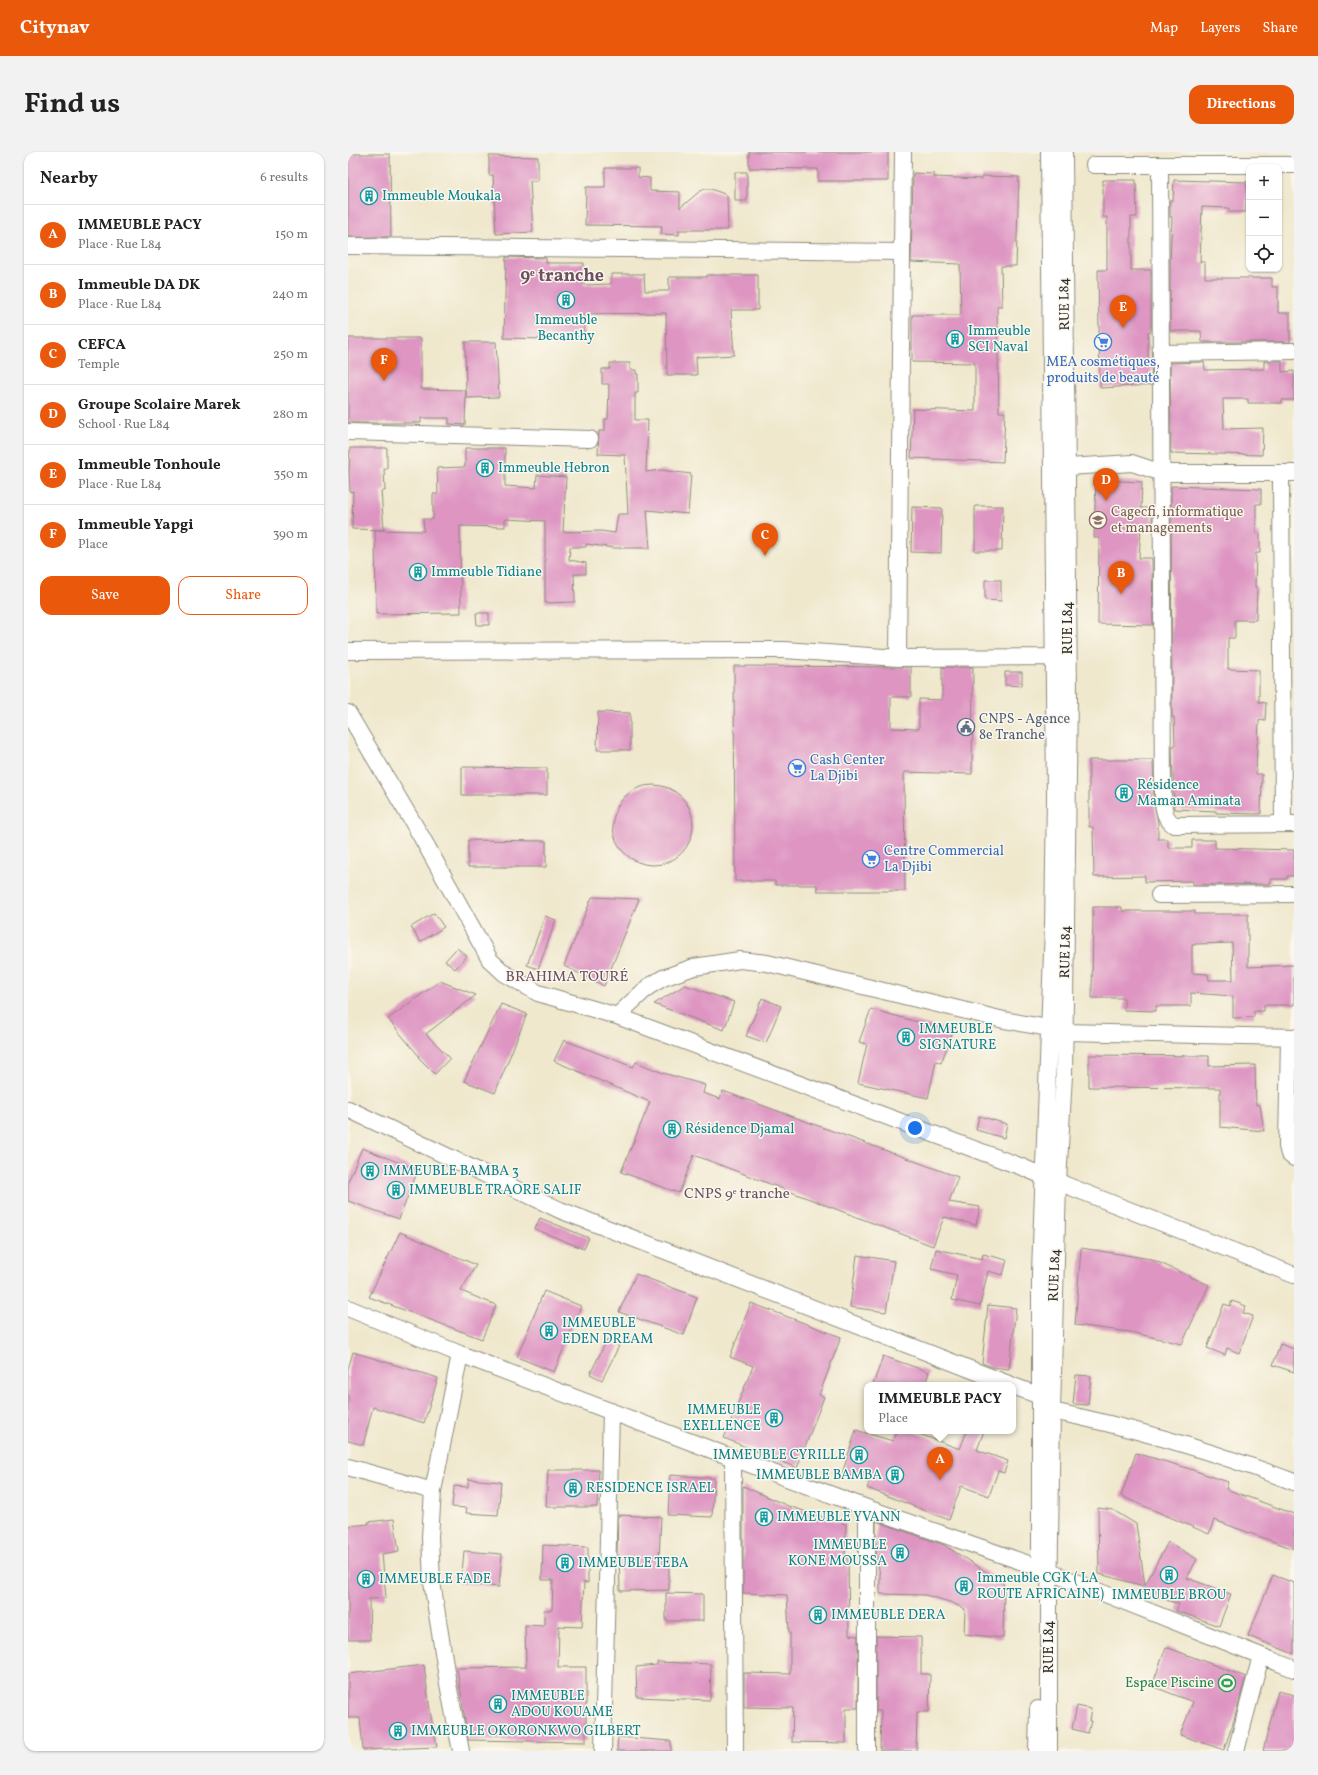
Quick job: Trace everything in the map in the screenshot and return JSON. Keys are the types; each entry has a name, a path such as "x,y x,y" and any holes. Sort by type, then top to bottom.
{"street":[{"path":"898,658 903,152"},
{"name":"RUE L84","path":"1049,152 1067,932 1056,1030 1043,1176 1040,1396 1049,1751"},
{"name":"RUE L84","path":"1061,657 1068,472 1064,152"},
{"path":"1094,166 1294,165"},
{"path":"1068,472 1158,472 1288,474 1288,824 1174,824 1169,822 1165,814 1163,802 1158,472 1161,353 1160,166"},
{"path":"348,246 902,252"},
{"path":"1161,353 1294,352"},
{"path":"348,432 590,439"},
{"path":"348,651 784,650 898,658 1061,657"},
{"path":"348,713 422,836 490,960 504,973 538,993 617,1016 1043,1176"},
{"path":"1159,895 1294,894"},
{"path":"617,1016 648,987 662,978 694,967 740,960 767,963 1004,1020 1056,1030 1291,1037 1287,1146 1289,1154 1294,1158"},
{"name":"RUE L84","path":"1038,1751 1052,1411 1058,1182 1064,1075 1056,1030"},
{"path":"348,1109 560,1210 1004,1382"},
{"path":"1058,1182 1294,1276"},
{"path":"348,1308 460,1354 733,1458 867,1508 1045,1570 1294,1668"},
{"path":"460,1354 433,1491 430,1537 432,1582 448,1684 461,1751"},
{"path":"1016,1387 1040,1396"},
{"path":"603,1751 611,1411"},
{"path":"1052,1411 1105,1422 1201,1449 1294,1482"},
{"path":"733,1458 735,1751"},
{"path":"348,1466 433,1491"},
{"path":"867,1508 867,1751"},
{"path":"1236,1751 1262,1656"}],"building":[{"path":"749,152 888,152 888,181 818,181 818,169 749,168"},
{"name":"Immeuble Moukala","path":"348,154 390,154 391,237 348,237"},
{"path":"489,156 538,157 538,181 530,181 533,232 496,234 493,175 489,175"},
{"path":"605,168 638,168 638,177 650,178 650,191 680,192 680,208 700,191 705,189 711,189 727,195 728,230 679,230 679,235 661,234 662,226 585,225 586,187 605,187"},
{"path":"735,172 747,172 747,201 735,201"},
{"path":"913,173 934,174 934,177 982,179 982,176 1019,177 1016,266 1001,266 1002,306 997,306 999,412 1005,412 1003,462 911,458 913,409 975,411 975,363 912,362 912,315 961,315 960,264 911,262"},
{"path":"1103,180 1136,180 1137,217 1131,217 1131,270 1151,270 1151,331 1148,332 1148,363 1151,363 1152,385 1100,388 1098,270 1107,270 1107,217 1103,217"},
{"path":"1174,180 1246,182 1246,212 1229,212 1229,208 1202,207 1200,262 1205,262 1205,278 1272,278 1272,287 1278,287 1278,313 1290,313 1290,342 1202,342 1201,331 1170,331 1170,262 1172,217 1170,217 1170,200 1173,200"},
{"path":"506,257 546,258 546,263 584,263 584,285 611,284 611,274 644,274 645,291 669,291 669,277 758,275 758,310 731,310 734,355 696,357 697,375 667,375 666,313 584,314 584,337 545,336 545,339 504,338"},
{"path":"348,338 421,338 421,389 466,390 465,425 449,424 449,418 421,418 421,423 348,423"},
{"path":"465,342 496,342 499,397 466,398"},
{"path":"1264,361 1282,361 1282,372 1294,371 1294,400 1282,400 1282,403 1248,403 1248,399 1223,399 1224,429 1263,428 1262,455 1171,453 1170,363 1204,362 1205,370 1264,369"},
{"path":"610,363 630,363 630,370 636,370 636,374 638,374 638,393 635,393 635,420 648,420 646,472 661,470 691,474 688,514 647,510 650,548 614,548 586,544 586,547 570,547 569,560 586,563 586,574 574,574 575,602 545,603 545,521 505,519 505,527 460,526 461,613 376,614 375,530 424,531 423,519 433,519 433,494 438,494 437,468 465,467 465,448 505,448 505,486 536,488 537,475 566,477 563,532 601,531 615,533 618,514 628,514 625,455 598,454 599,431 605,431 605,419 608,419 609,384 602,384 602,369 610,369"},
{"path":"350,448 387,448 387,469 384,469 385,491 381,491 384,530 352,529 353,491 350,492"},
{"path":"1096,480 1142,482 1141,508 1152,508 1152,527 1141,527 1139,558 1152,558 1153,625 1098,624 1099,538 1094,538"},
{"path":"1171,486 1261,489 1261,504 1256,504 1256,533 1260,533 1260,553 1256,553 1256,620 1235,620 1235,638 1228,638 1228,669 1259,670 1259,702 1266,703 1265,721 1259,720 1257,743 1256,774 1262,774 1261,814 1216,813 1216,811 1174,809 1172,746 1175,746 1174,717 1172,717"},
{"path":"975,506 1003,506 1002,551 975,551"},
{"path":"912,507 942,508 941,553 911,552"},
{"path":"985,580 1001,580 1001,601 985,600"},
{"path":"476,613 489,613 489,625 477,625"},
{"path":"734,666 911,667 911,697 891,697 891,728 919,729 919,699 942,700 942,667 973,667 972,774 904,772 905,891 817,891 817,885 775,885 775,881 735,881"},
{"path":"1005,672 1022,672 1022,686 1005,685"},
{"path":"598,712 630,713 630,750 597,750"},
{"path":"1089,760 1153,760 1154,803 1158,822 1158,839 1168,839 1168,848 1192,848 1192,840 1215,840 1215,848 1294,850 1294,876 1287,876 1287,879 1271,879 1270,884 1193,885 1193,881 1145,882 1145,876 1094,877 1093,827 1089,827"},
{"path":"462,767 547,768 547,795 462,795"},
{"path":"653,785 668,788 681,797 690,810 693,825 690,840 681,853 668,862 653,865 638,862 625,853 616,840 613,825 616,810 625,797 638,788"},
{"path":"468,840 546,841 546,867 468,867"},
{"path":"592,897 639,899 604,986 564,966"},
{"path":"1093,907 1122,907 1122,911 1195,911 1195,914 1248,914 1248,967 1294,965 1294,1005 1264,1005 1264,1011 1254,1011 1254,1017 1233,1018 1233,996 1191,993 1191,1006 1156,1006 1156,1011 1124,1010 1124,998 1092,998","holes":["1232,943 1233,980 1209,980 1208,974 1192,973 1192,945"]},
{"path":"434,913 444,927 420,942 411,927"},
{"path":"545,916 556,920 538,969 527,965"},
{"path":"457,948 467,956 455,969 445,961"},
{"path":"440,981 476,995 426,1034 450,1058 435,1074 418,1057 419,1056 388,1019"},
{"path":"685,985 734,1002 724,1030 654,1004"},
{"path":"762,998 781,1006 766,1043 746,1036"},
{"path":"501,1004 527,1014 495,1093 464,1081"},
{"path":"871,1009 953,1032 941,1063 936,1061 928,1098 858,1083 867,1044 859,1042"},
{"path":"564,1040 633,1067 636,1062 663,1073 705,1085 703,1093 720,1099 723,1091 958,1177 949,1202 980,1207 976,1225 944,1217 933,1246 694,1155 679,1193 621,1172 650,1102 554,1061"},
{"path":"1089,1055 1209,1056 1209,1066 1255,1065 1256,1105 1260,1105 1264,1131 1220,1127 1220,1088 1089,1087"},
{"path":"979,1116 1007,1124 1004,1138 976,1130"},
{"path":"362,1148 418,1170 399,1219 348,1201 348,1182"},
{"path":"540,1218 589,1238 584,1249 535,1229"},
{"path":"400,1232 476,1265 461,1291 496,1305 482,1339 369,1297"},
{"path":"1081,1248 1151,1259 1209,1285 1182,1344 1130,1332 1075,1325"},
{"path":"936,1249 982,1259 983,1254 1007,1260 1003,1275 988,1271 980,1306 952,1300 957,1275 931,1269"},
{"path":"857,1255 894,1261 886,1312 850,1307"},
{"path":"636,1274 697,1297 684,1335 619,1312"},
{"name":"IMMEUBLE EDEN DREAM","path":"544,1291 581,1306 554,1372 517,1357"},
{"path":"1232,1301 1246,1306 1243,1313 1253,1316 1239,1353 1227,1348 1225,1355 1207,1348 1224,1304 1230,1306"},
{"path":"751,1303 841,1337 819,1395 824,1397 797,1468 724,1438 753,1366 730,1357"},
{"path":"988,1305 1016,1308 1009,1369 992,1367 982,1363"},
{"path":"607,1340 619,1346 602,1380 590,1374"},
{"path":"1280,1344 1294,1349 1294,1372 1273,1365"},
{"path":"353,1352 438,1378 424,1423 373,1407 363,1445 348,1441 348,1369"},
{"path":"883,1356 929,1372 926,1382 874,1382"},
{"path":"1076,1375 1091,1376 1088,1405 1073,1404"},
{"path":"856,1430 864,1432 864,1434 869,1434 893,1441 895,1434 919,1434 960,1449 966,1434 983,1434 977,1450 1008,1461 1004,1473 998,1471 989,1496 961,1486 949,1520 867,1488 870,1480 842,1474"},
{"path":"1136,1453 1228,1482 1226,1489 1294,1514 1294,1549 1214,1520 1209,1534 1121,1496"},
{"name":"RESIDENCE ISRAEL","path":"548,1470 599,1470 597,1507 546,1507"},
{"path":"670,1475 714,1478 712,1517 668,1515"},
{"path":"468,1479 501,1482 498,1515 466,1513 467,1508 452,1507 454,1486 468,1487"},
{"path":"743,1486 788,1506 846,1524 845,1558 848,1558 849,1635 858,1636 858,1708 846,1708 846,1743 792,1742 793,1708 744,1707 744,1673 790,1674 790,1632 787,1595 743,1593"},
{"path":"1098,1508 1113,1510 1136,1524 1145,1585 1168,1542 1197,1559 1187,1578 1231,1594 1219,1626 1176,1611 1179,1604 1141,1592 1144,1586 1099,1574"},
{"path":"618,1515 661,1517 659,1559 669,1558 669,1590 620,1591 619,1555 617,1555"},
{"path":"394,1519 399,1551 382,1554 386,1598 369,1599 370,1640 348,1640 348,1526"},
{"name":"Immeuble CGK ( LA ROUTE AFRICAINE)","path":"876,1521 944,1545 1003,1583 1003,1638 964,1634 965,1609 950,1602 925,1595 880,1594 880,1576 876,1551"},
{"path":"543,1545 588,1547 588,1583 584,1582 582,1627 559,1626 558,1667 586,1667 586,1742 468,1740 457,1668 526,1667 525,1625 544,1626 544,1610 552,1610 553,1580 542,1580"},
{"path":"464,1551 502,1554 499,1587 461,1583"},
{"path":"1273,1575 1294,1583 1294,1654 1248,1636"},
{"path":"666,1593 703,1594 703,1621 666,1621"},
{"path":"876,1636 921,1637 921,1674 930,1674 929,1712 917,1712 916,1751 880,1751 881,1711 876,1711"},
{"path":"1166,1647 1246,1677 1224,1750 1180,1735 1193,1702 1152,1686"},
{"path":"657,1662 711,1664 710,1700 637,1697 636,1667 657,1665"},
{"path":"424,1665 430,1711 437,1747 363,1750 360,1718 348,1718 348,1674"},
{"path":"1278,1691 1294,1695 1294,1751 1263,1751"},
{"path":"1077,1706 1091,1709 1089,1721 1091,1721 1088,1733 1072,1729"},
{"path":"618,1737 671,1741 671,1751 617,1751"}],"place":[{"name":"Immeuble Moukala","path":"369,196"},
{"name":"Immeuble Becanthy","path":"566,300"},
{"name":"Immeuble Tonhoule","path":"1123,328"},
{"name":"Immeuble SCI Naval","path":"955,339"},
{"name":"MEA cosmétiques, produits de beauté","path":"1103,342"},
{"name":"Immeuble Yapgi","path":"384,381"},
{"name":"Immeuble Hebron","path":"485,468"},
{"name":"Groupe Scolaire Marek","path":"1106,501"},
{"name":"Cagecfi, informatique et managements","path":"1098,520"},
{"name":"CEFCA","path":"765,556"},
{"name":"Immeuble Tidiane","path":"418,572"},
{"name":"Immeuble DA DK","path":"1121,594"},
{"name":"CNPS - Agence 8e Tranche","path":"966,727"},
{"name":"Cash Center La Djibi","path":"797,768"},
{"name":"Résidence Maman Aminata","path":"1124,793"},
{"name":"Centre Commercial La Djibi","path":"871,859"},
{"name":"IMMEUBLE SIGNATURE","path":"906,1037"},
{"name":"Résidence Djamal","path":"672,1129"},
{"name":"IMMEUBLE BAMBA 3","path":"370,1171"},
{"name":"IMMEUBLE TRAORE SALIF","path":"396,1190"},
{"name":"IMMEUBLE EDEN DREAM","path":"549,1331"},
{"name":"IMMEUBLE EXELLENCE","path":"774,1418"},
{"name":"IMMEUBLE CYRILLE","path":"859,1455"},
{"name":"IMMEUBLE BAMBA","path":"895,1475"},
{"name":"IMMEUBLE PACY","path":"940,1480"},
{"name":"RESIDENCE ISRAEL","path":"573,1488"},
{"name":"IMMEUBLE YVANN","path":"764,1517"},
{"name":"IMMEUBLE KONE MOUSSA","path":"900,1553"},
{"name":"IMMEUBLE TEBA","path":"565,1563"},
{"name":"IMMEUBLE BROU","path":"1169,1575"},
{"name":"IMMEUBLE FADE","path":"366,1579"},
{"name":"Immeuble CGK ( LA ROUTE AFRICAINE)","path":"964,1586"},
{"name":"IMMEUBLE DERA","path":"818,1615"},
{"name":"Espace Piscine","path":"1227,1683"},
{"name":"IMMEUBLE ADOU KOUAME","path":"498,1704"},
{"name":"IMMEUBLE OKORONKWO GILBERT","path":"398,1731"}],"district":[{"name":"9ᵉ tranche","path":"562,276"},
{"name":"BRAHIMA TOURÉ","path":"567,977"},
{"name":"CNPS 9ᵉ tranche","path":"737,1194"}]}
